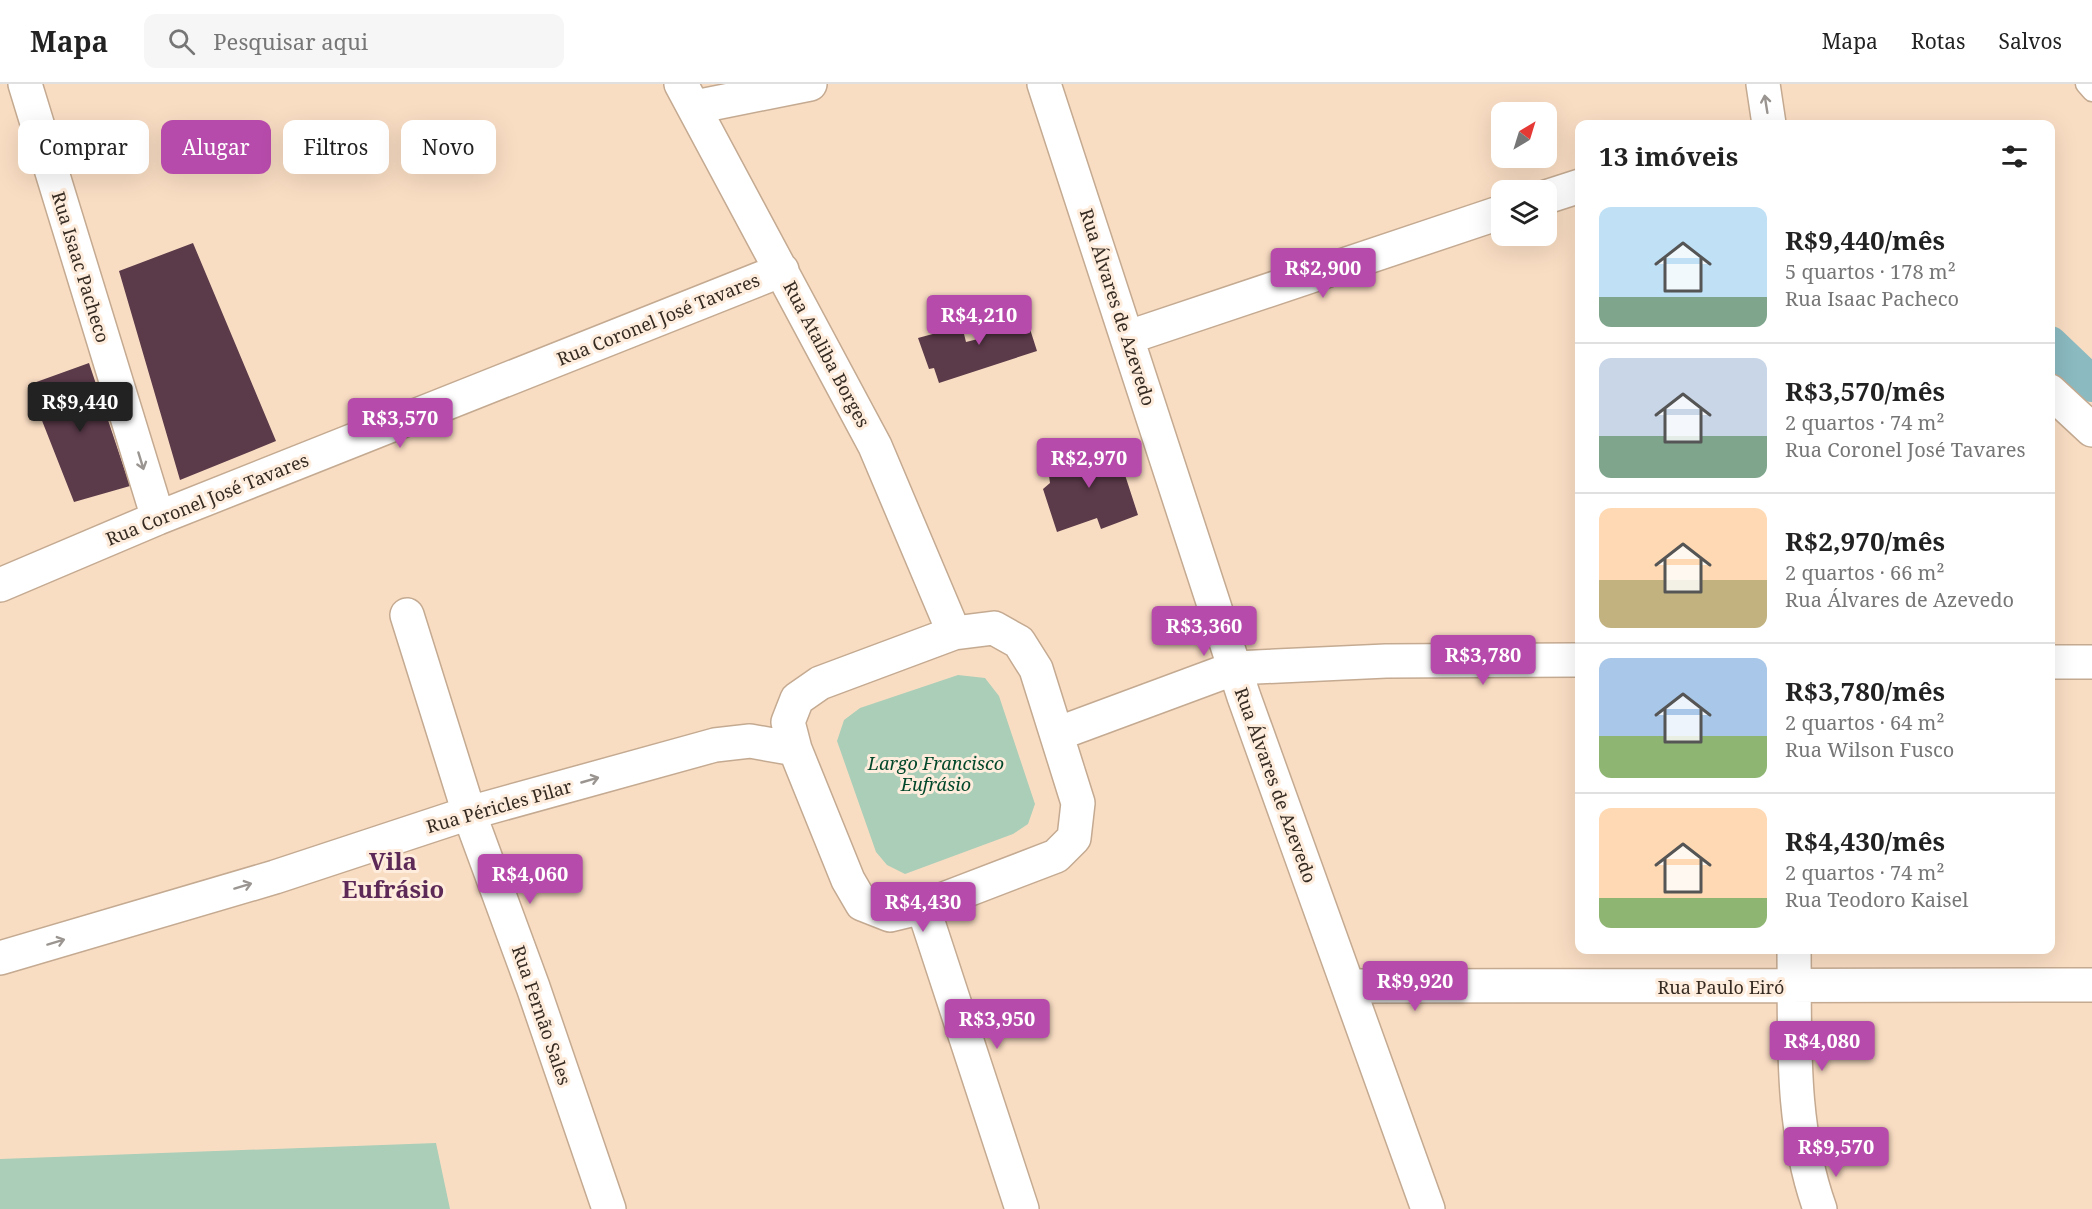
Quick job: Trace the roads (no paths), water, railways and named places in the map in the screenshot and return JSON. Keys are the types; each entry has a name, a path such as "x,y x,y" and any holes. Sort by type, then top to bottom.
{"street":[{"name":"Rua Isaac Pacheco","path":"25,84 158,519"},
{"path":"688,95 810,84"},
{"name":"Rua Álvares de Azevedo","path":"1044,84 1129,338 1234,668 1428,1209"},
{"path":"1763,84 1768,120"},
{"name":"Rua Ataliba Borges","path":"688,95 875,446 954,633"},
{"path":"1557,193 1575,188"},
{"path":"1129,338 1491,216"},
{"name":"Rua Coronel José Tavares","path":"0,585 158,519 782,270"},
{"path":"2055,396 2092,430"},
{"name":"Rua Fernão Sales","path":"407,615 469,813 533,987 609,1209"},
{"path":"994,628 1019,642 1036,669 1058,734 1078,803 1074,838 1056,856 923,907 890,915 862,904 848,880 795,749 788,722 797,699 820,683 954,633 994,628"},
{"path":"1058,734 1234,668 1386,661 1575,660"},
{"path":"2055,662 2092,662"},
{"name":"Rua Péricles Pilar","path":"0,958 275,877 469,813 715,744 750,741 795,749"},
{"path":"923,907 1022,1209"},
{"path":"1794,954 1798,1119 1805,1161 1820,1209"},
{"name":"Rua Paulo Eiró","path":"1349,987 1793,988 2092,985"}],"lane":[{"path":"2085,84 2092,92"}],"waterway":[{"path":"2055,349 2092,384"}],"district":[{"name":"Vila Eufrásio","path":"393,874"}],"park label":[{"name":"Largo Francisco Eufrásio","path":"936,773"}]}
